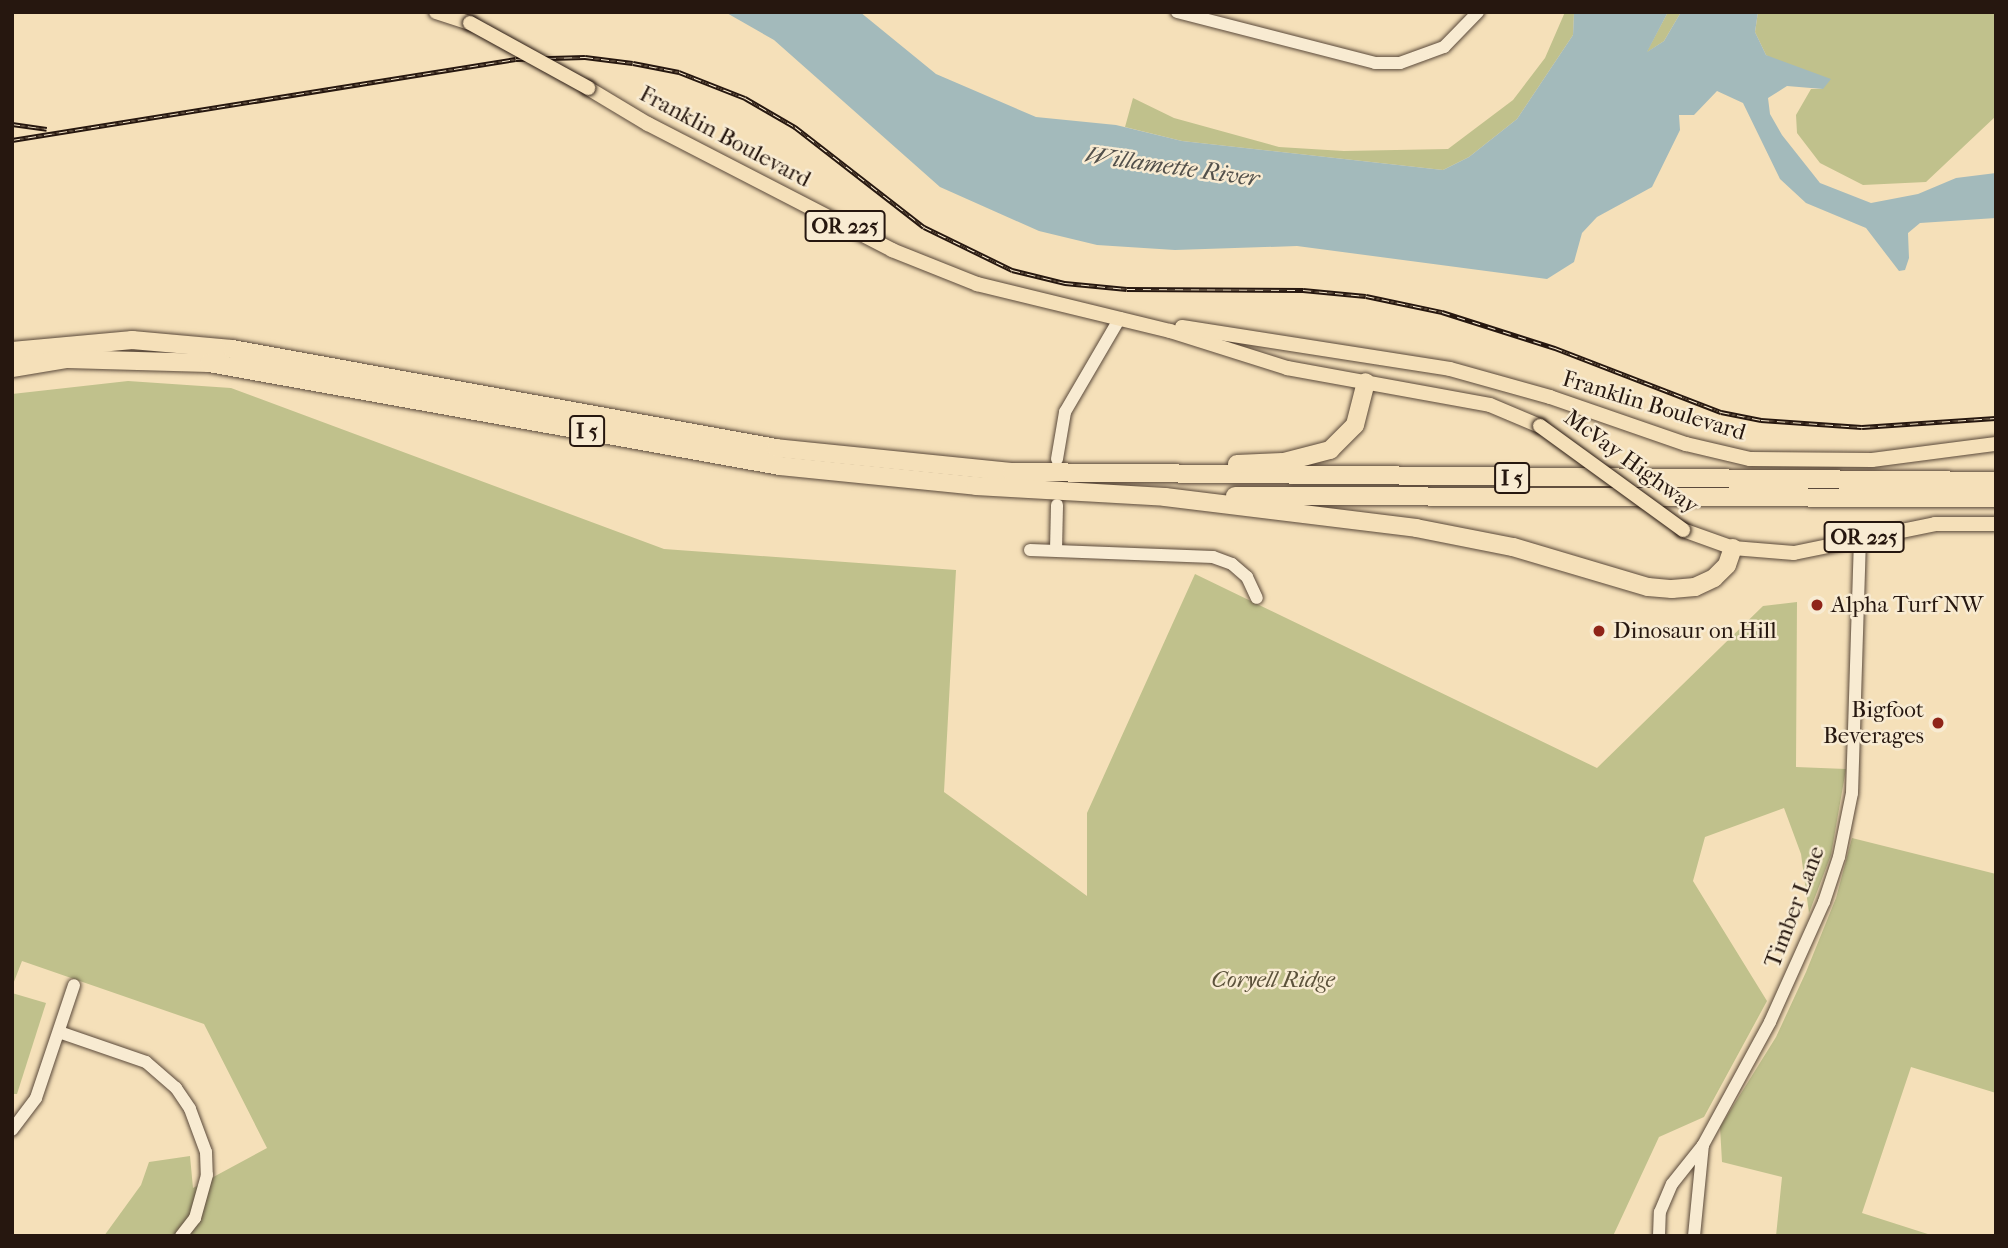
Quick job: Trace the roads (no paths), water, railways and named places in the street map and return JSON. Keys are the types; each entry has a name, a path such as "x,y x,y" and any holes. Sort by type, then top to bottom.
{"highway":[{"name":"I 5","path":"12,351 83,341 208,346 776,448 919,465 1078,474 1996,481"},
{"name":"I 5","path":"12,368 80,359 208,363 780,466 963,485 1165,497 1996,498"},
{"path":"1078,474 1314,457 1330,450 1355,425 1366,382"},
{"path":"1165,497 1416,528 1513,547 1648,587 1695,587 1714,578 1727,565 1733,548"}],"main road":[{"name":"Franklin Boulevard","path":"436,12 470,23 648,124 915,260 1003,291 1120,318 1287,368 1366,382"},
{"name":"Franklin Boulevard","path":"1120,318 1450,369 1537,394 1686,444 1750,459 1872,460 1996,444"},
{"path":"1366,382 1373,364 1387,358"},
{"name":"McVay Highway","path":"1366,382 1490,405 1540,426 1683,530 1733,548 1794,553 1935,524 1996,524"}],"street":[{"path":"1177,12 1376,64 1400,63 1444,47 1478,12"},
{"path":"1057,459 1065,412 1120,318"},
{"path":"1056,550 1057,505"},
{"name":"Timber Lane","path":"1659,1236 1660,1212 1672,1184 1703,1145 1770,1022 1824,902 1839,857 1852,793 1860,538"},
{"path":"1030,550 1213,557 1232,564 1247,577 1257,597"},
{"path":"12,1130 36,1098 74,985"},
{"path":"59,1031 146,1062 176,1088 190,1109 200,1131 207,1175 195,1218 181,1236"},
{"name":"Timber Lane","path":"1694,1236 1703,1145"}],"water":[{"name":"Willamette River","path":"725,12 860,12 936,74 1036,117 1116,125 1182,141 1443,170 1469,157 1517,119 1573,35 1574,12 1668,12 1647,52 1664,41 1681,12 1758,12 1755,32 1766,55 1831,79 1823,89 1787,86 1768,98 1770,114 1782,135 1820,183 1871,203 1918,194 1956,178 1996,173 1996,218 1920,223 1908,233 1909,258 1905,270 1899,271 1866,228 1806,203 1780,179 1743,103 1717,91 1694,115 1679,115 1680,130 1652,187 1597,217 1582,233 1574,262 1547,279 1297,246 1175,250 1097,245 1039,231 940,187 774,40"}],"railway":[{"path":"12,140 516,59 585,57 633,63 679,72 745,98 795,127 924,227 1012,270 1065,283 1127,289 1303,290 1366,296 1442,312 1555,348 1721,412 1761,420 1862,427 1996,418"},
{"path":"12,124 47,129"}],"place":[{"name":"Alpha Turf NW","path":"1817,605"},
{"name":"Dinosaur on Hill","path":"1599,631"},
{"name":"Bigfoot Beverages","path":"1938,723"}],"park label":[{"name":"Coryell Ridge","path":"1273,980"}]}
